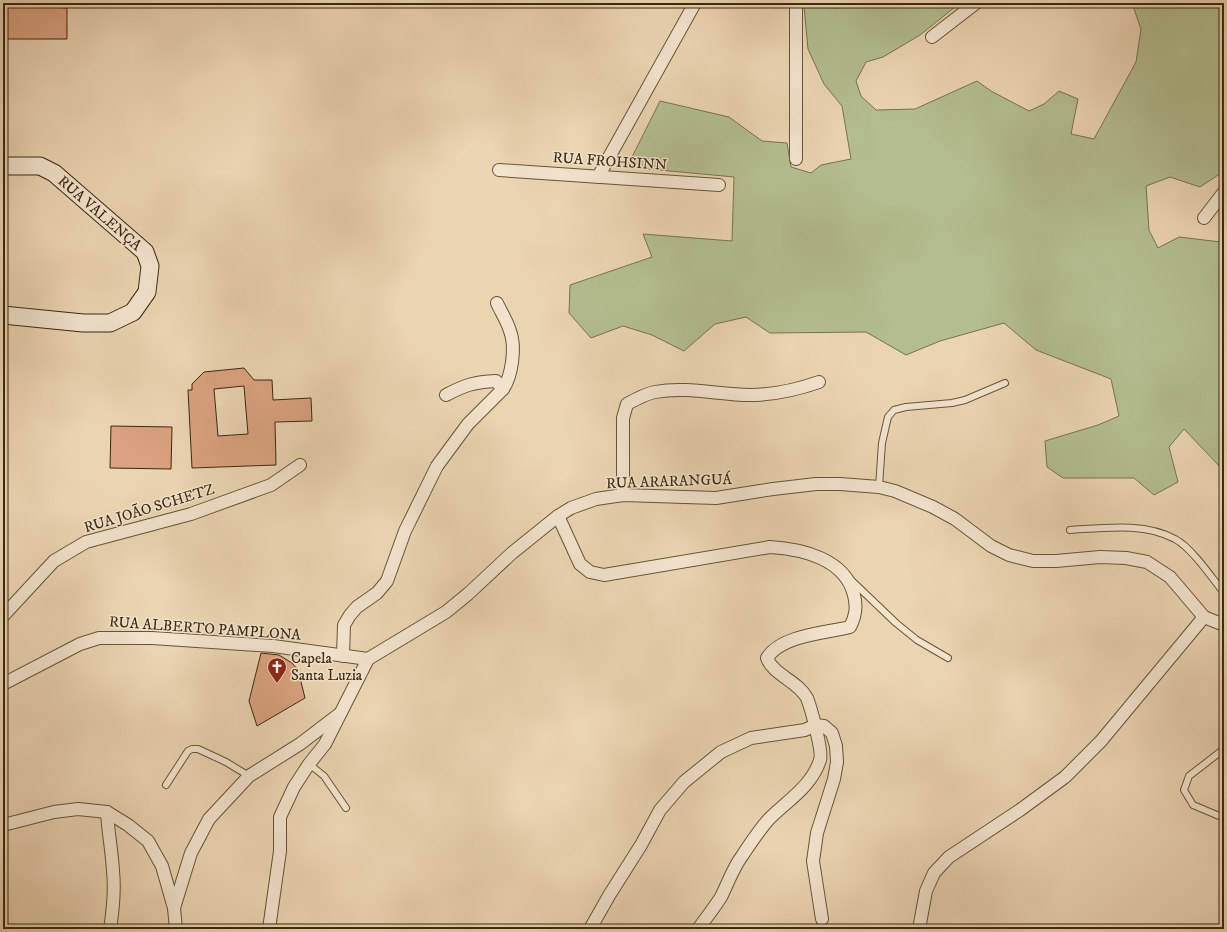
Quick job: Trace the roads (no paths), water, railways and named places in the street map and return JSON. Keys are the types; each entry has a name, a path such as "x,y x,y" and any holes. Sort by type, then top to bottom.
{"street":[{"path":"598,177 694,3"},
{"path":"796,3 796,159"},
{"path":"932,37 976,3"},
{"name":"RUA VALENÇA","path":"3,166 40,166 54,173 145,252 150,266 147,292 137,307 133,312 110,323 83,323 3,315"},
{"name":"RUA FROHSINN","path":"498,170 719,185"},
{"path":"1204,218 1224,192"},
{"path":"343,656 344,625 350,614 357,607 377,593 387,581 405,531 437,466 468,424 503,389 508,382 513,349 511,332 497,303"},
{"path":"446,395 477,382 496,381 503,389"},
{"path":"624,495 623,418 627,404 655,392 679,390 749,395 793,390 819,382"},
{"name":"RUA JOÃO SCHETZ","path":"3,616 54,561 86,542 191,514 271,485 300,464"},
{"name":"RUA ARARANGUÁ","path":"368,659 446,612 468,594 512,553 558,516 571,508 596,499 624,495 716,498 816,484 879,487 895,491 933,506 955,519 991,546 1009,555 1033,562 1100,556 1126,558 1147,562 1170,577 1204,617 1224,625"},
{"path":"558,516 580,564 590,572 604,575 770,547 790,548 815,556 832,564 844,574 852,588 856,604 855,619 850,627 802,636 783,644 772,651 767,658 770,665 791,681 806,697 815,725 821,758 815,772 786,804 769,820 740,858 720,897 698,929"},
{"path":"919,929 926,891 934,873 949,857 1020,810 1065,777 1101,741 1204,617"},
{"name":"RUA ALBERTO PAMPLONA","path":"3,684 80,644 100,638 152,638 273,646 368,659"},
{"path":"269,929 280,851 280,817 294,787 309,764 325,744 368,659"},
{"path":"174,908 191,853 209,819 249,776 300,744 340,713"},
{"path":"590,929 641,845 660,810 684,782 721,752 751,738 805,730 815,725 824,726 832,733 836,746 837,762 834,779 817,833 813,861 822,919"},
{"path":"3,824 54,812 78,809 107,812 128,825 148,841 162,866 174,908 176,929"},
{"path":"107,812 108,832 114,871 110,929"}],"lane":[{"path":"879,487 882,443 888,417 894,410 906,407 952,403 964,400 1005,383"},
{"path":"1070,530 1118,527 1150,530 1176,539 1195,556 1224,593"},
{"path":"844,574 916,640 948,658"},
{"path":"166,785 188,751 192,749 198,749 226,762 249,776"},
{"path":"1224,749 1189,776 1184,790 1193,805 1224,818"},
{"path":"309,764 324,776 346,808"}],"place":[{"name":"Capela Santa Luzia","path":"277,684"}]}
